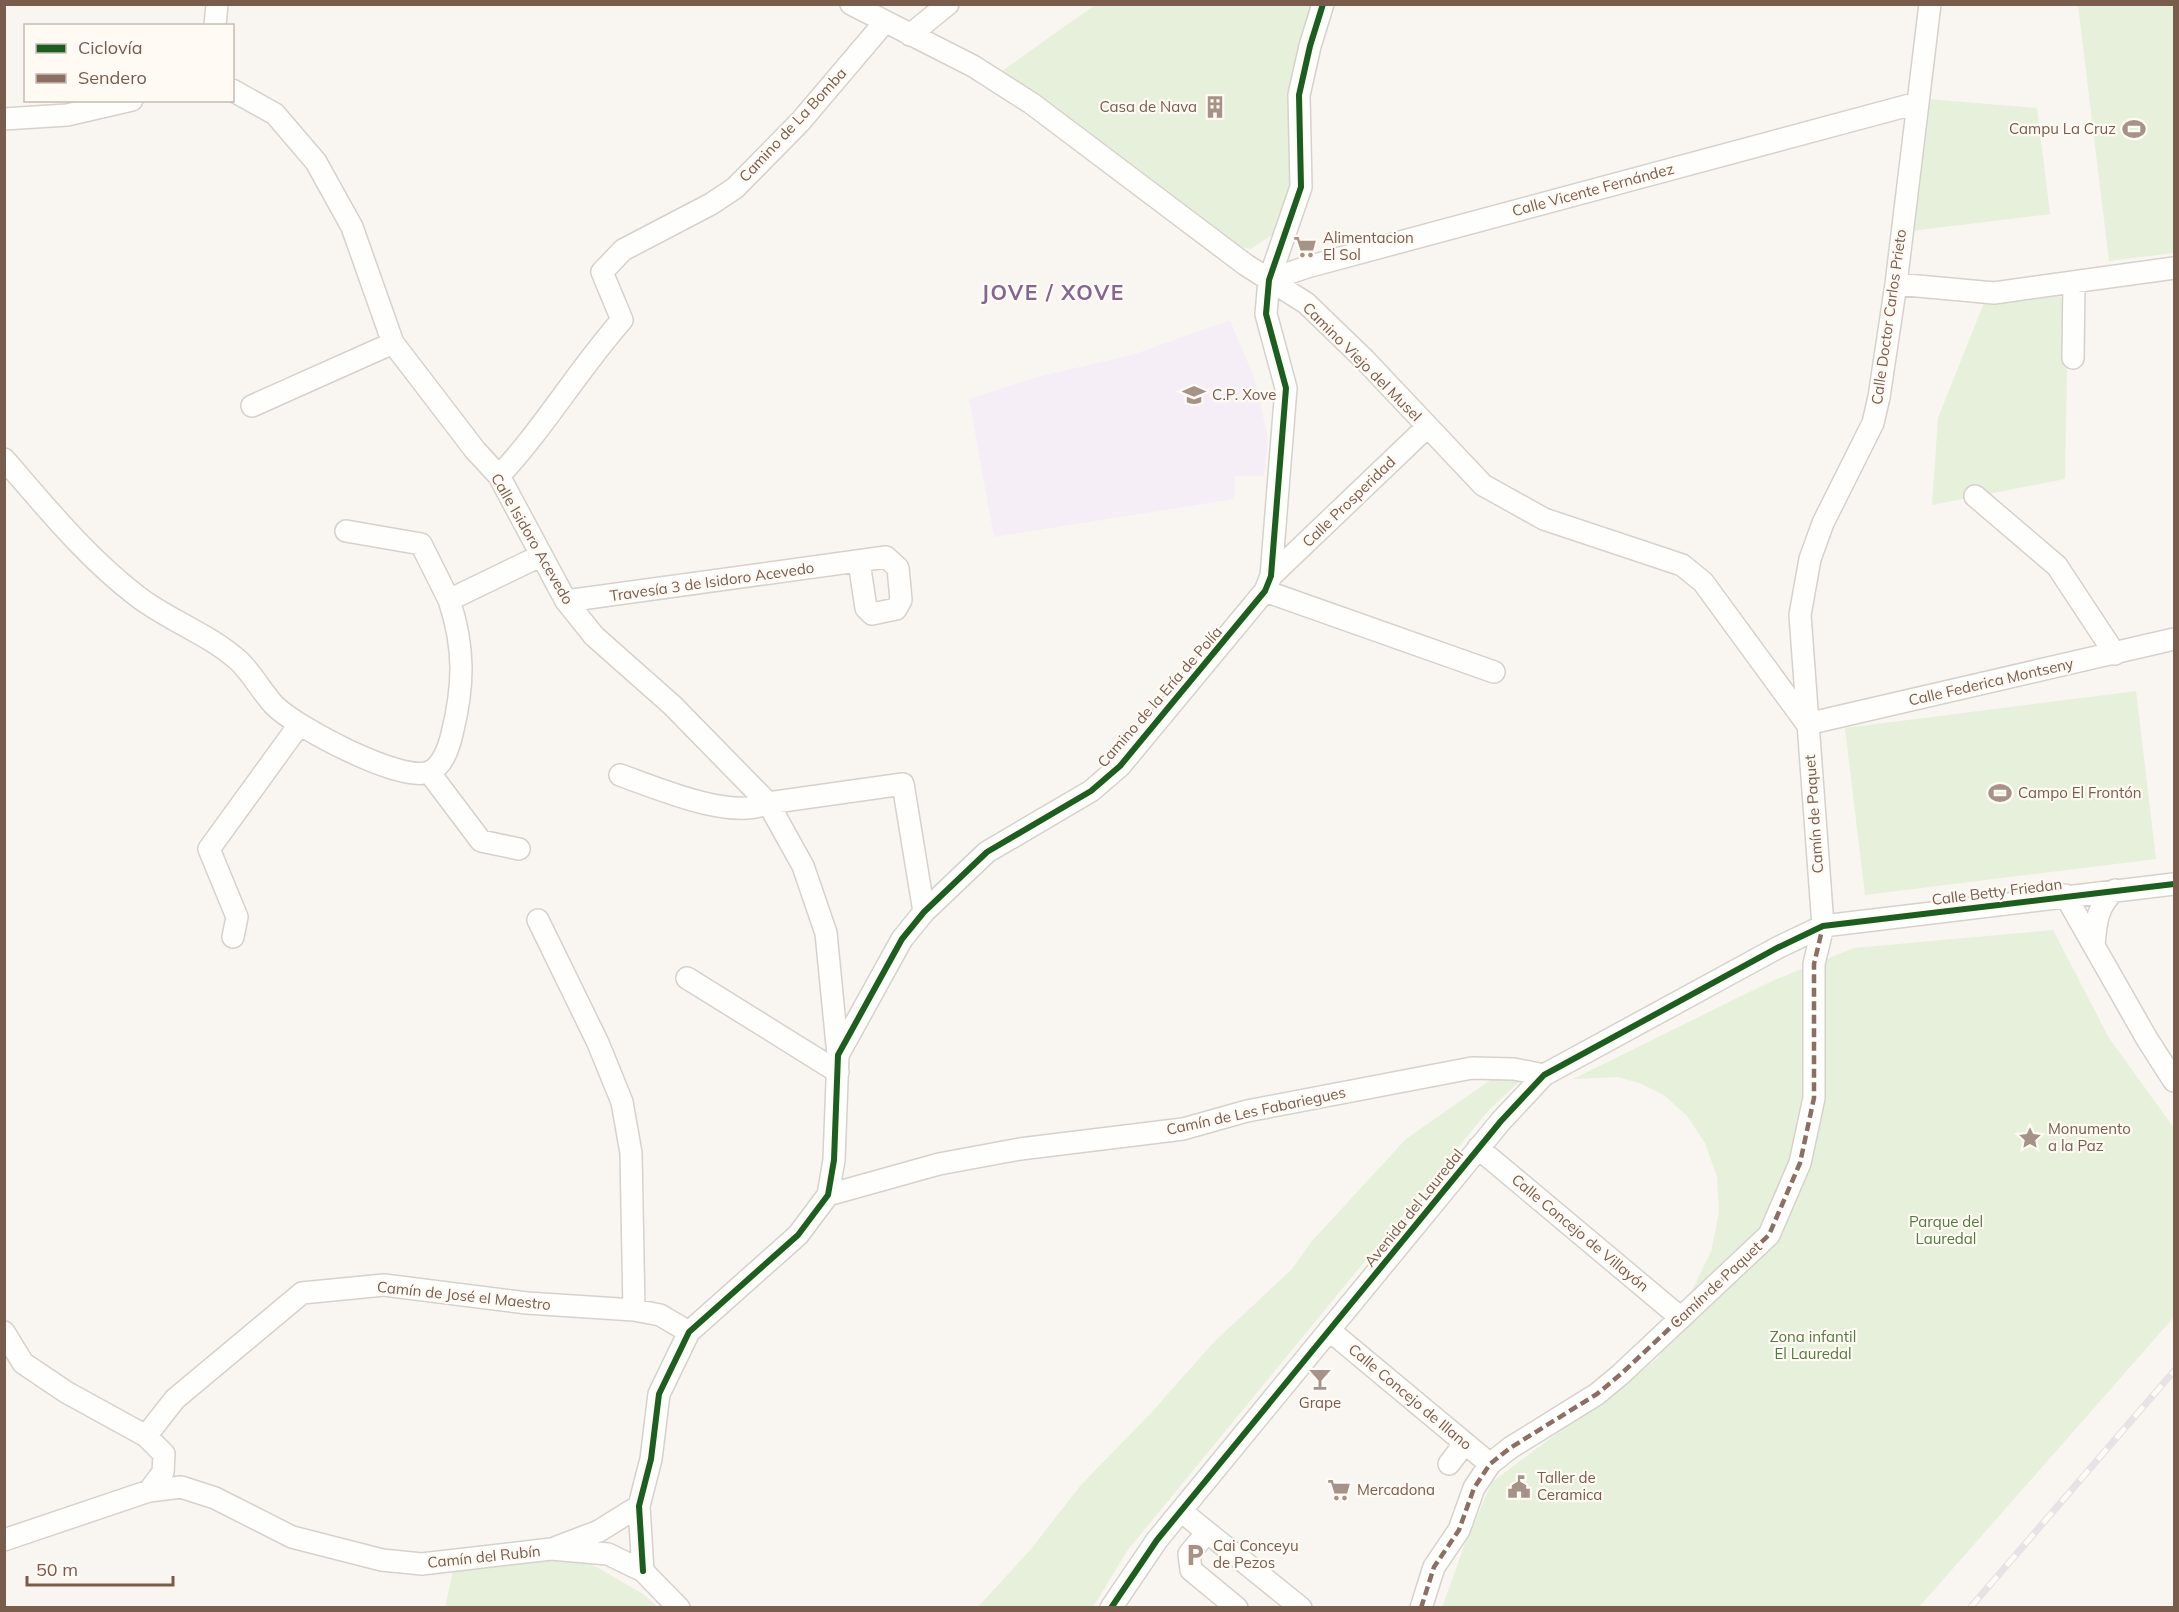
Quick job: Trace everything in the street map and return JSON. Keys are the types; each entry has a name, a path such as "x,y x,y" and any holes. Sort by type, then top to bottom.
{"street":[{"path":"215,24 217,4"},
{"name":"Camino Viejo del Musel","path":"851,4 884,23 973,66 1031,103 1269,280 1306,303 1365,360 1483,485 1544,519 1682,566 1703,582 1808,724"},
{"path":"910,35 948,4"},
{"path":"1323,4 1310,46 1299,95 1301,188 1269,280 1266,314 1286,388 1268,584 1494,672"},
{"name":"Calle Doctor Carlos Prieto","path":"1808,724 1800,615 1810,559 1823,523 1873,423 1896,284 1930,4"},
{"name":"Camino de La Bomba","path":"499,477 525,449 588,358 622,320 602,273 623,250 711,204 735,188 800,122 884,23"},
{"name":"Calle Isidoro Acevedo","path":"234,91 275,114 316,162 352,227 393,343 475,450 499,477 566,601 594,636 672,705 768,803 803,866 823,922 838,1064"},
{"path":"4,119 67,115 123,102"},
{"name":"Calle Vicente Fernández","path":"1269,280 1307,267 1917,103"},
{"path":"1896,284 1994,293 2175,268"},
{"path":"2073,358 2074,282"},
{"path":"252,406 393,343"},
{"name":"Calle Prosperidad","path":"1268,584 1427,428"},
{"path":"4,459 107,572 139,598 215,643 241,663 275,705 299,725 358,756 417,773 429,772 439,766 450,740 461,696 462,661 449,600 421,544 346,531"},
{"path":"1975,496 2057,566 2115,654"},
{"path":"449,600 540,556"},
{"name":"Travesía 3 de Isidoro Acevedo","path":"566,601 859,562"},
{"name":"Camino de la Ería de Polía","path":"644,1571 639,1506 651,1459 659,1394 689,1332 798,1235 828,1195 834,1160 838,1064 902,939 924,912 987,852 1091,791 1120,766 1268,584"},
{"name":"Calle Federica Montseny","path":"1808,724 2175,639"},
{"name":"Camín de Paquet","path":"1421,1608 1434,1567 1459,1530 1474,1488 1490,1464 1510,1448 1597,1394 1769,1235 1800,1163 1814,1098 1814,964 1823,926 1808,724"},
{"path":"233,937 237,917 209,849 299,725"},
{"path":"429,772 481,841 519,849"},
{"path":"620,775 697,803 756,809 768,803 903,784 924,912"},
{"name":"Calle Betty Friedan","path":"1823,926 2065,895 2175,884"},
{"path":"2094,945 2097,916 2102,902 2115,890"},
{"path":"2065,895 2147,1039 2175,1081"},
{"path":"538,920 598,1043 621,1102 631,1153 633,1310"},
{"name":"Avenida del Lauredal","path":"1111,1608 1134,1571 1181,1511 1478,1148 1544,1075 1779,947 1823,926"},
{"path":"687,978 838,1064"},
{"name":"Camín de Les Fabariegues","path":"828,1195 939,1164 1020,1149 1183,1129 1247,1110 1472,1068 1514,1070 1544,1075"},
{"name":"Calle Concejo de Villayón","path":"1478,1148 1681,1318"},
{"name":"Camín de José el Maestro","path":"146,1436 175,1399 302,1293 384,1285 526,1304 633,1310 660,1315 689,1332"},
{"name":"Calle Concejo de Illano","path":"1329,1330 1490,1464"},
{"path":"4,1332 23,1364 66,1392 146,1436 164,1454 163,1472 148,1491"},
{"path":"1449,1464 1465,1443"},
{"name":"Camín del Rubín","path":"4,1540 148,1491 182,1487 215,1498 292,1538 381,1560 422,1564 550,1550 608,1554 644,1571 679,1608"},
{"path":"550,1550 599,1531 639,1506"},
{"path":"1181,1511 1301,1608"},
{"path":"1207,1532 1189,1554 1191,1570 1237,1608"}],"shaded area":[{"path":"1230,320 1255,380 1268,439 1264,476 1235,476 1234,499 994,537 969,399 1033,378 1135,354"}],"green space":[{"path":"1095,5 1314,5 1292,77 1289,99 1293,189 1275,233 1251,249 1242,247 1038,94 1002,71"},
{"name":"Campu La Cruz","path":"2078,5 2174,5 2174,253 2109,261"},
{"path":"1927,99 2037,108 2050,214 1911,231"},
{"path":"2055,294 2063,298 2068,309 2065,479 1932,505 1938,418 1984,303"},
{"name":"Campo El Frontón","path":"2136,691 2156,859 1865,895 1845,728"},
{"name":"Parque del Lauredal","path":"2053,930 2109,1038 2174,1128 2174,1317 1919,1607 1442,1608 1464,1546 1492,1482 1658,1358 1711,1252 1719,1213 1717,1177 1705,1143 1687,1116 1664,1095 1642,1084 1618,1077 1573,1079 1774,980 1854,948"},
{"path":"1499,1074 1525,1076 1488,1111 1127,1551 1093,1607 977,1608 1031,1549 1081,1485 1151,1413 1213,1343 1292,1269 1312,1241 1406,1139"},
{"path":"540,1559 593,1565 643,1594 658,1607 445,1608 453,1571"}],"railway":[{"path":"1970,1608 2174,1371"}],"marked path":[{"path":"1421,1608 1434,1567 1459,1530 1474,1488 1490,1464 1510,1448 1597,1394 1769,1235 1800,1163 1814,1098 1814,964 1823,926"}],"cycle path":[{"path":"643,1571 639,1506 651,1459 659,1394 689,1332 798,1235 828,1195 834,1160 838,1055 902,939 924,912 987,852 1091,791 1120,766 1265,591 1271,576 1286,388 1266,314 1269,280 1301,187 1299,95 1310,46 1323,4"},
{"path":"1111,1608 1157,1540 1501,1121 1544,1075 1779,947 1823,926 2174,884"}],"place":[{"name":"Casa de Nava","path":"1215,107"},
{"name":"Campu La Cruz","path":"2134,129"},
{"name":"Alimentacion El Sol","path":"1305,247"},
{"name":"C.P. Xove","path":"1194,395"},
{"name":"Campo El Frontón","path":"2000,793"},
{"name":"Monumento a la Paz","path":"2030,1138"},
{"name":"Grape","path":"1320,1379"},
{"name":"Taller de Ceramica","path":"1519,1487"},
{"name":"Mercadona","path":"1339,1490"},
{"name":"Cai Conceyu de Pezos","path":"1195,1555"}],"district":[{"name":"JOVE / XOVE","path":"1053,293"}],"park label":[{"name":"Zona infantil El Lauredal","path":"1813,1346"}]}
